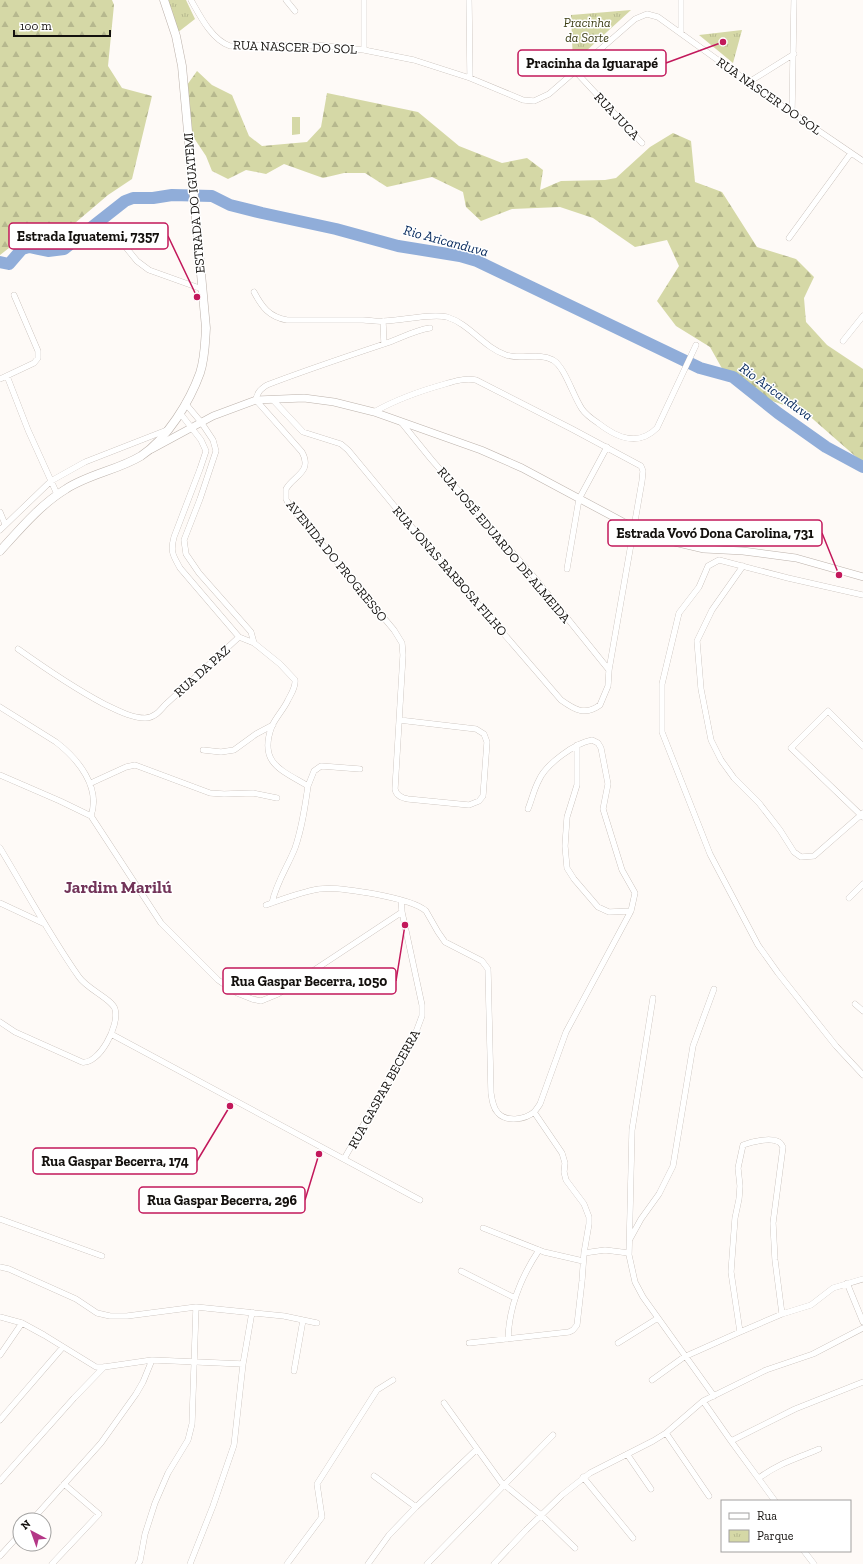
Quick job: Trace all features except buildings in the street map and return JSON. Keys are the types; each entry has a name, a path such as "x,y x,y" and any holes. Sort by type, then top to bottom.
{"main road":[{"name":"ESTRADA DO IGUATEMI","path":"0,551 57,494 77,483 141,456 167,430 180,413 200,372 203,360 206,328 192,187 185,91 180,53 164,0"}],"street":[{"name":"RUA NASCER DO SOL","path":"191,0 219,40 230,46 316,45 364,50 414,60 470,78 522,100 534,101 549,94 635,20 644,15 653,15 681,32 749,82 863,161"},
{"path":"286,0 296,12"},
{"path":"364,0 364,50"},
{"path":"469,0 470,78"},
{"path":"681,0 681,32"},
{"path":"792,112 794,0"},
{"path":"749,82 794,54"},
{"name":"RUA JUCA","path":"576,72 642,143"},
{"path":"789,238 851,153"},
{"path":"115,234 138,261 148,270 202,290"},
{"path":"254,292 260,302 276,318 287,320 384,321 427,317 446,317 463,325 485,343 504,354 519,357 537,356 549,358 557,362 563,371 571,391 583,410 602,427 625,439 643,437 651,434 657,428 696,345"},
{"path":"0,379 34,363 39,354 14,295"},
{"path":"843,341 863,316"},
{"path":"384,321 384,344"},
{"path":"256,400 260,390 267,385 322,364 384,344 423,329 430,328"},
{"path":"7,376 28,430 57,494"},
{"path":"374,412 408,395 463,379 471,379 481,381 607,447 579,499 567,569"},
{"path":"141,456 193,428 201,422 226,410 256,400 304,398 318,399 374,412 482,450 522,468 634,528 658,538 704,549 774,554 796,558 863,577"},
{"name":"AVENIDA DO PROGRESSO","path":"256,400 305,457 304,469 286,490 286,499 290,506 394,630 402,643 403,655 399,720 395,789 398,795 408,799 469,805 479,801 483,796 485,770 487,742 484,734 476,728 399,720"},
{"name":"RUA JONAS BARBOSA FILHO","path":"274,400 302,432 341,444 348,450 415,531 561,700 577,710 588,711 600,705 608,686 608,670 642,481 642,468 638,463 607,447"},
{"path":"185,403 201,422 213,440 216,451 184,540 186,554 200,573 251,632 254,643"},
{"path":"180,413 193,428 204,445 206,451 174,537 172,552 180,568 239,637 254,643 285,668 294,678 296,682 288,702 273,725 268,747 271,761 279,770 308,786"},
{"name":"RUA JOSÉ EDUARDO DE ALMEIDA","path":"399,420 534,577 608,670"},
{"path":"0,530 51,481 86,462 167,430"},
{"path":"0,512 5,524"},
{"path":"863,595 719,560 708,566 699,587 679,613 662,684 662,732 710,854 758,945 778,973 836,1046 863,1075"},
{"path":"743,566 712,610 697,641 701,689 711,740 721,760 734,778 759,803 780,830 794,852 801,857 814,856 862,815 791,748 828,711 863,746"},
{"name":"RUA DA PAZ","path":"18,649 64,682 85,694 125,714 135,717 148,718 160,712 165,705 239,637"},
{"path":"0,707 63,747 82,769 91,783 94,797 94,808 91,816"},
{"path":"203,750 220,752 234,750 256,734 273,725"},
{"path":"266,905 313,890 330,888 401,900 423,908 445,942 482,961 488,968 491,1093 493,1106 497,1113 502,1117 515,1119 521,1118 534,1112 540,1104 566,1032 631,911 635,893 622,870 603,809 608,784 601,748 595,741 589,741 577,745 545,770 539,779 528,809"},
{"path":"577,745 577,785 567,817 565,846 567,868 574,879 603,911 614,913 631,911"},
{"path":"91,783 126,767 135,765 210,793 253,793 277,798"},
{"path":"272,903 274,893 297,840 308,786 314,771 321,766 360,768"},
{"path":"0,776 60,801 91,816 161,923 202,966 218,980 237,993 252,999 261,1001 278,994 402,912"},
{"path":"0,848 45,924 84,983 113,1005 115,1008 116,1018 111,1034 95,1058 92,1061 85,1063 15,1032 0,1022"},
{"path":"849,898 863,884"},
{"name":"RUA GASPAR BECERRA","path":"344,1159 421,1023 422,1005 402,912 401,900"},
{"path":"0,903 45,924"},
{"path":"628,1241 658,1194 673,1166 693,1046 714,989"},
{"path":"653,998 632,1130 628,1241 629,1253 635,1282 643,1297 684,1357 714,1396"},
{"path":"855,1004 863,1011"},
{"path":"111,1034 420,1200"},
{"path":"469,1343 569,1332 576,1328 584,1253 589,1224 588,1212 566,1180 564,1172 565,1163 562,1153 534,1112"},
{"path":"740,1332 731,1272 732,1243 734,1218 739,1199 738,1168 743,1145 752,1141 779,1142 783,1147 773,1223 775,1260 782,1314"},
{"path":"0,1220 102,1256"},
{"path":"483,1228 539,1250 583,1261"},
{"path":"508,1338 509,1320 515,1298 529,1265 539,1250"},
{"path":"584,1253 605,1250 629,1253"},
{"path":"0,1267 76,1299 97,1313 110,1316 127,1316 196,1306 284,1316 317,1323"},
{"path":"461,1271 515,1298"},
{"path":"652,1380 684,1357 782,1314 811,1305 833,1288 863,1279"},
{"path":"847,1283 863,1322"},
{"path":"138,1564 140,1561 145,1534 155,1503 168,1473 188,1440 194,1411 196,1306"},
{"path":"190,1564 234,1445 252,1312"},
{"path":"0,1317 22,1323 92,1366 104,1368 152,1360 244,1364"},
{"path":"618,1343 658,1318"},
{"path":"294,1371 303,1320"},
{"path":"0,1355 22,1323"},
{"path":"494,1564 541,1515 583,1477 601,1466 653,1441 666,1433 703,1401 766,1370 818,1351 863,1328"},
{"path":"0,1420 63,1347"},
{"path":"39,1512 101,1443 144,1382 152,1360"},
{"path":"0,1481 74,1398 104,1368"},
{"path":"287,1564 322,1517 317,1484 377,1390 393,1380"},
{"path":"731,1441 796,1409 863,1382"},
{"path":"703,1401 774,1500"},
{"path":"444,1403 501,1482 541,1515 575,1548"},
{"path":"666,1433 709,1496"},
{"path":"427,1564 553,1435"},
{"path":"368,1564 389,1535 477,1449"},
{"path":"759,1478 772,1468 784,1462 797,1459 819,1449"},
{"path":"627,1454 652,1489"},
{"path":"374,1476 416,1507"},
{"path":"583,1477 633,1538"},
{"path":"52,1564 99,1514 64,1484"},
{"path":"0,1556 12,1543"},
{"path":"805,1552 814,1564"}],"green space":[{"path":"0,0 112,0 114,5 108,66 122,88 152,96 132,179 108,195 42,251 9,248 0,255"},
{"path":"168,0 186,0 195,19 177,33"},
{"name":"Pracinha da Sorte","path":"631,10 573,63 571,15"},
{"path":"742,30 733,63 699,35"},
{"path":"197,71 212,85 232,95 249,136 262,146 307,142 321,127 327,93 418,112 459,146 502,163 527,158 543,170 540,190 561,181 605,180 616,178 650,147 673,133 691,141 695,182 722,192 757,247 796,259 814,277 804,298 806,322 827,345 863,369 863,463 806,413 764,398 724,372 710,347 676,326 657,301 679,266 667,240 635,247 593,218 560,207 512,209 481,221 466,207 463,192 432,177 387,187 365,173 344,173 323,178 284,164 266,174 246,170 228,179 212,171 206,156 192,135 187,85"},
{"path":"292,117 300,117 300,134 292,135"}],"waterway":[{"name":"Rio Aricanduva","path":"0,262 9,264 22,249 29,247 48,251 64,249 125,201 133,198 153,198 172,195 212,196 230,205 262,213 336,229 398,246 460,256 477,261 700,368 733,377 778,413 826,447 863,467"}],"place":[{"name":"Pracinha da Iguarapé","path":"723,42"},
{"name":"Estrada Iguatemi, 7357","path":"197,297"},
{"name":"Estrada Vovó Dona Carolina, 731","path":"839,575"},
{"name":"Rua Gaspar Becerra, 1050","path":"405,925"},
{"name":"Rua Gaspar Becerra, 174","path":"230,1106"},
{"name":"Rua Gaspar Becerra, 296","path":"319,1154"}],"district":[{"name":"Jardim Marilú","path":"118,887"}]}
